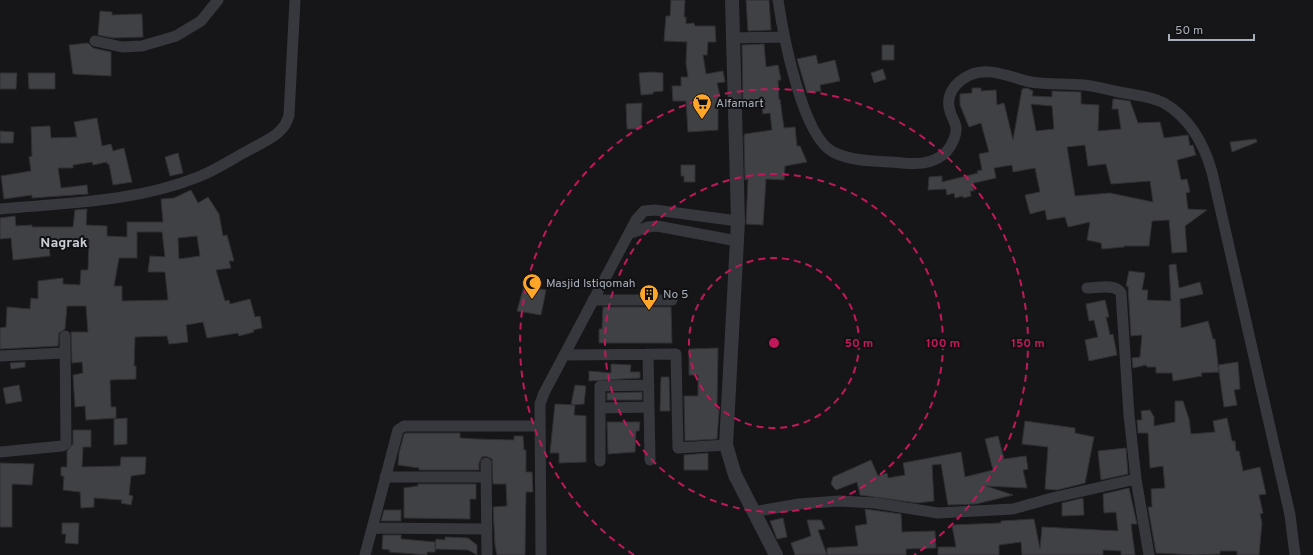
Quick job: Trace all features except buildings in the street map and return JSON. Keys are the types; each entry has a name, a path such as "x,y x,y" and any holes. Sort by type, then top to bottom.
{"street":[{"path":"95,41 122,47 142,46 176,36 201,21 218,0"},
{"path":"0,209 117,198 151,192 199,177 273,137 287,124 289,115 295,0"},
{"path":"732,0 738,221 726,445 735,475 776,555"},
{"path":"778,0 783,36 810,124 820,140 832,152 850,158 918,165 939,158 954,140 956,127 949,110 949,96 952,87 970,74 985,72 1000,73 1031,82 1084,85 1141,96 1164,103 1188,123 1205,149 1212,172 1290,515 1295,555"},
{"path":"732,38 783,36"},
{"path":"541,555 540,404 544,393 639,216 644,211 649,210 738,221"},
{"path":"631,232 657,226 737,240"},
{"path":"1087,288 1114,287 1119,289 1121,293 1129,415 1136,479 1149,555"},
{"path":"593,300 672,300"},
{"path":"0,452 62,446 66,444 65,336"},
{"path":"0,356 64,354"},
{"path":"648,354 650,460"},
{"path":"565,355 676,354 678,448 726,445"},
{"path":"600,461 600,386 649,385"},
{"path":"600,408 649,407"},
{"path":"365,555 395,436 398,430 404,426 540,426"},
{"path":"486,464 487,555"},
{"path":"385,477 486,477"},
{"path":"753,512 799,504 839,501 875,503 938,513 1013,509 1052,498 1136,479"},
{"path":"372,528 486,529"}],"place":[{"name":"Alfamart","path":"702,120"},
{"name":"Masjid Istiqomah","path":"532,300"},
{"name":"No 5","path":"649,311"}],"district":[{"name":"Nagrak","path":"64,242"}]}
